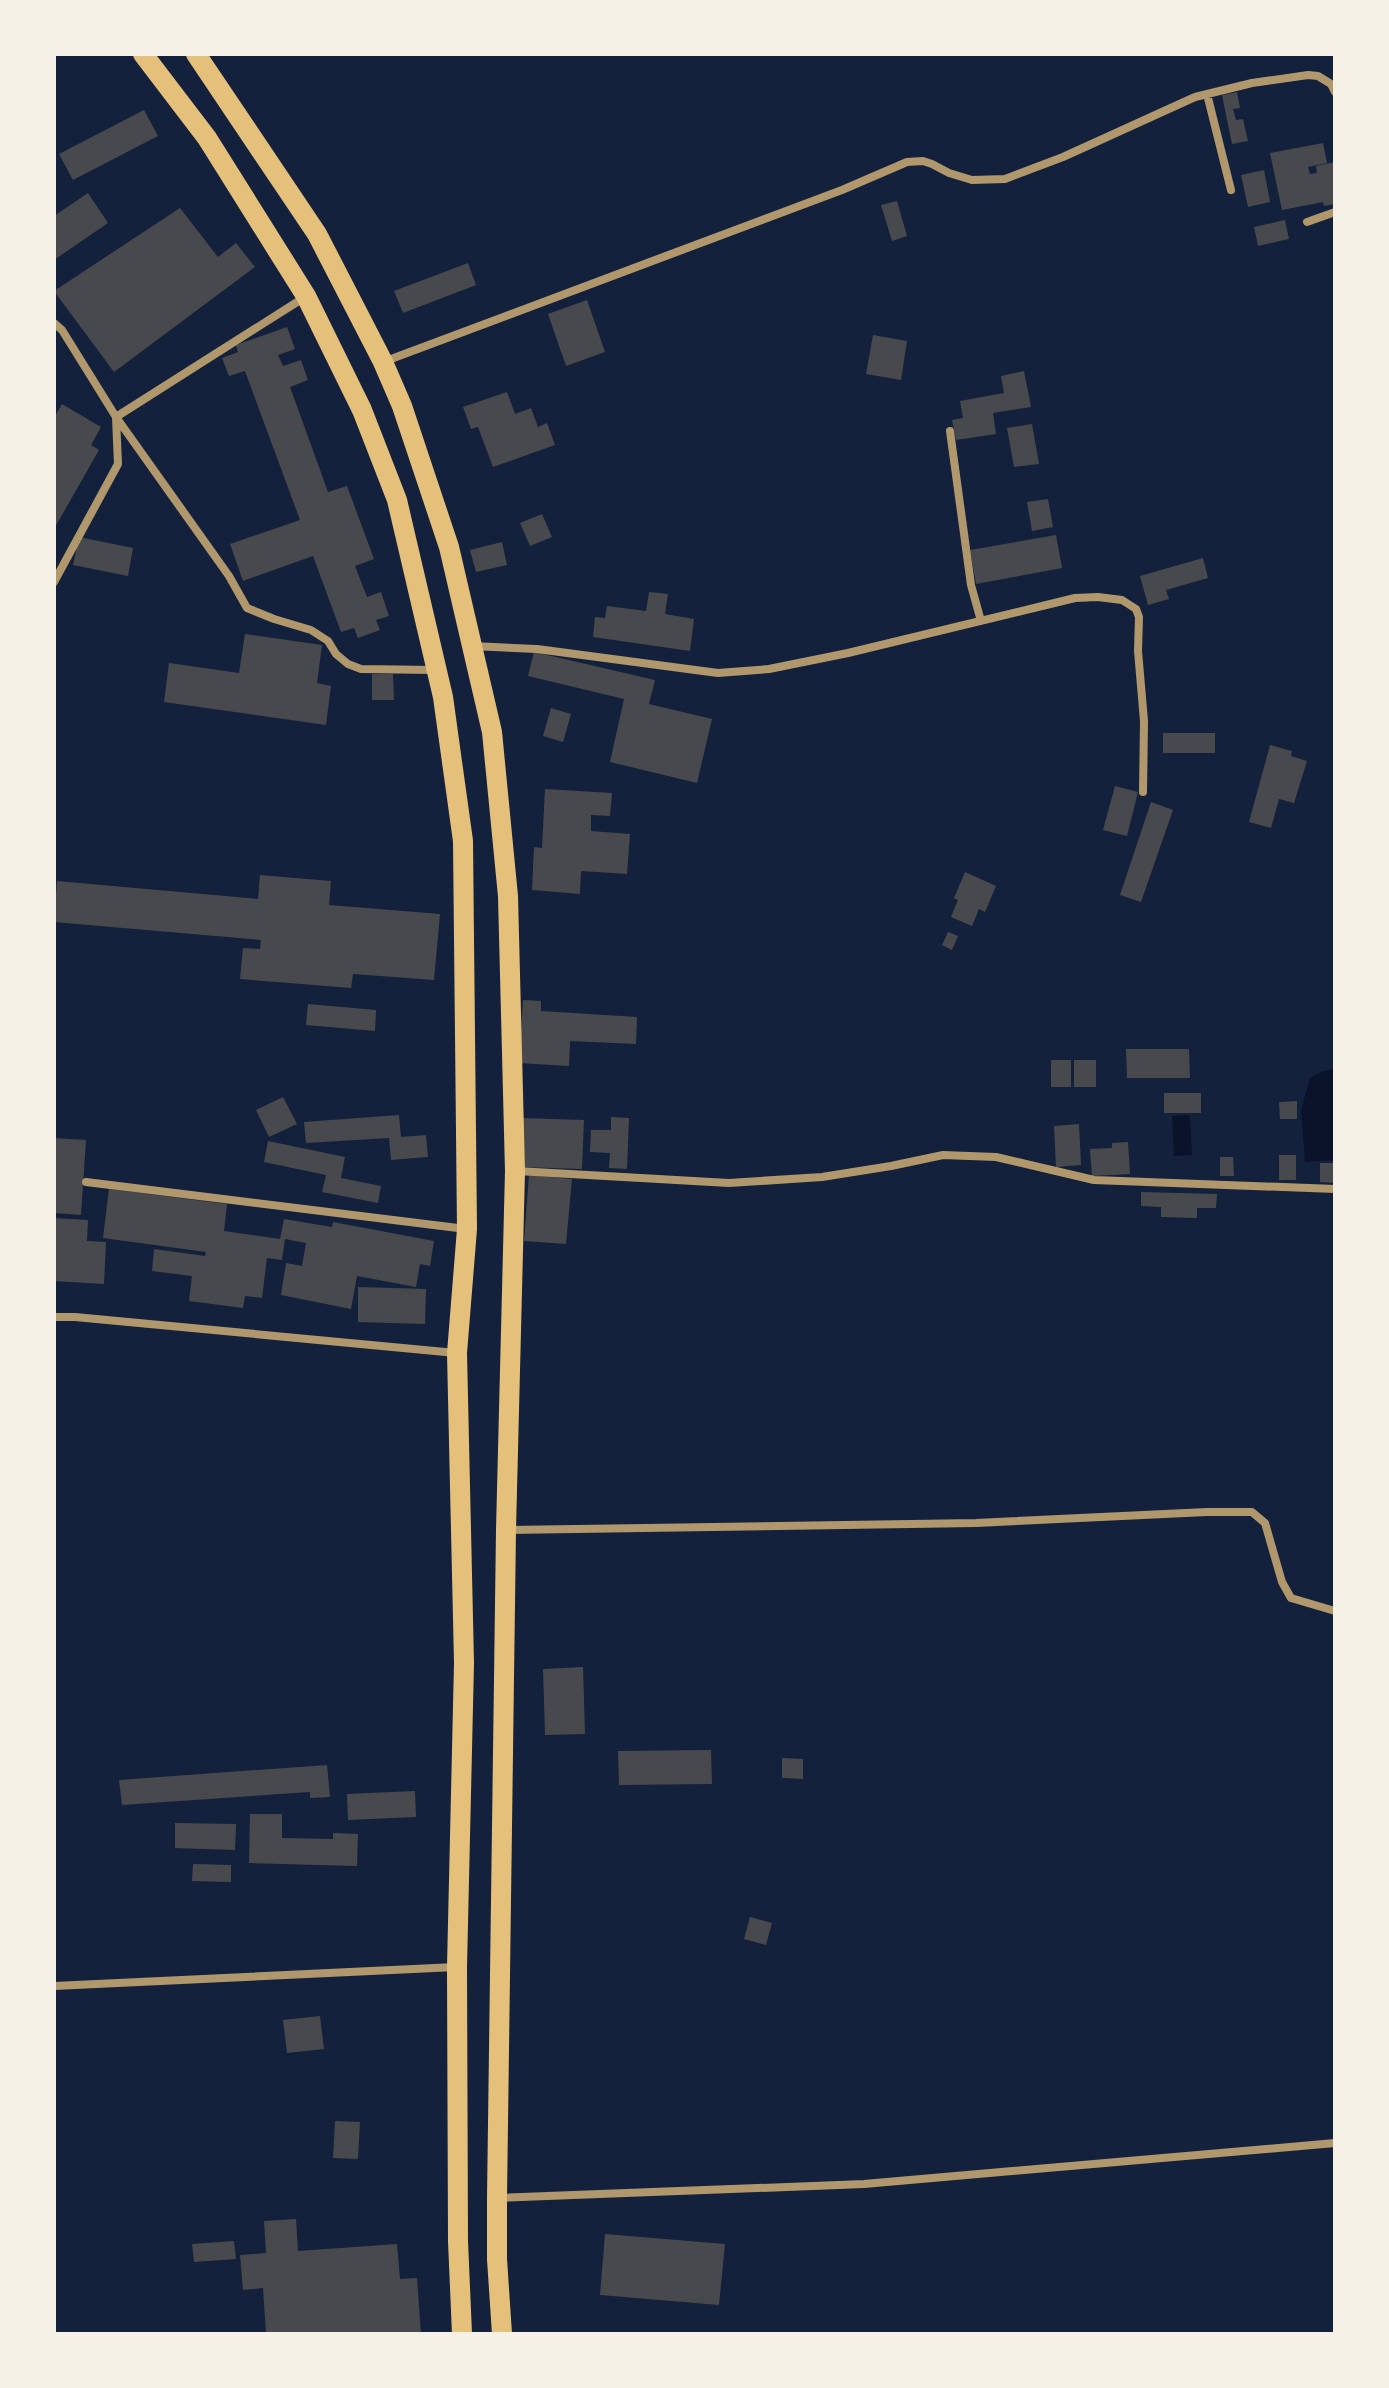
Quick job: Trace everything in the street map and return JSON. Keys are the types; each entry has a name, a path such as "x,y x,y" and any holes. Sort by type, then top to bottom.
{"main road":[{"path":"143,54 207,138 306,296 362,410 397,500 443,697 463,841 467,1229 457,1353 464,1663 457,1967 458,2241 462,2334"},
{"path":"196,54 317,234 383,362 402,406 449,547 492,732 508,896 515,1171 506,1530 497,2198 502,2334"}],"street":[{"path":"383,362 842,190 907,162 923,161 972,180 1005,179 1063,157 1195,97 1252,83 1308,75 1318,76 1331,84 1335,92"},
{"path":"1207,94 1231,190"},
{"path":"1307,222 1335,212"},
{"path":"116,417 306,296"},
{"path":"54,323 62,330 116,417 229,576 247,608 311,630 328,641 336,654 348,664 361,669 437,670"},
{"path":"54,582 118,464 116,417"},
{"path":"950,431 971,585 981,621"},
{"path":"471,646 537,649 718,673 795,664 1075,598 1122,600 1136,609 1139,617 1138,651 1144,721 1143,792"},
{"path":"515,1171 729,1183 822,1177 943,1155 996,1157 1094,1180 1335,1189"},
{"path":"86,1182 467,1229"},
{"path":"54,1317 457,1353"},
{"path":"506,1530 976,1523 1252,1512 1265,1523 1282,1582 1291,1598 1335,1611"},
{"path":"54,1986 457,1967"},
{"path":"497,2198 864,2184 1335,2143"}],"water":[{"path":"1335,1069 1335,1160 1305,1162 1301,1110 1310,1078"},
{"path":"1190,1115 1192,1155 1174,1156 1172,1116"}],"building":[{"path":"1237,92 1240,108 1233,109 1236,120 1243,119 1248,141 1232,144 1222,95"},
{"path":"144,110 158,136 73,180 59,154"},
{"path":"1323,143 1327,163 1308,167 1310,174 1317,173 1316,166 1335,162 1335,204 1324,206 1323,202 1282,210 1270,153"},
{"path":"1264,170 1270,202 1248,207 1241,175"},
{"path":"88,193 108,223 54,260 54,216"},
{"path":"897,201 907,236 892,241 881,205"},
{"path":"180,208 218,257 236,243 255,267 114,372 54,291"},
{"path":"1285,220 1289,239 1258,246 1254,227"},
{"path":"468,263 476,285 403,313 394,291"},
{"path":"587,300 605,352 566,366 548,314"},
{"path":"287,327 295,349 278,355 283,366 301,360 308,380 290,387 328,492 347,486 374,559 355,566 367,597 381,592 389,616 376,620 380,630 358,638 354,628 341,632 313,556 243,581 230,544 300,520 245,371 229,376 222,358 238,352 236,345"},
{"path":"873,335 907,341 901,380 866,374"},
{"path":"1024,371 1031,407 993,413 996,434 956,440 952,420 963,418 960,401 1004,393 1001,376"},
{"path":"507,392 515,414 531,408 538,427 547,423 555,445 493,467 478,427 471,429 463,407"},
{"path":"62,404 101,427 91,445 99,450 54,529 54,418"},
{"path":"1032,424 1039,464 1014,467 1007,428"},
{"path":"1048,499 1053,527 1032,531 1027,502"},
{"path":"542,514 552,537 530,546 520,523"},
{"path":"1056,535 1062,568 976,584 970,550"},
{"path":"79,537 133,548 128,576 73,565"},
{"path":"502,542 507,565 476,572 470,550"},
{"path":"1203,558 1208,578 1166,590 1169,599 1148,605 1140,576"},
{"path":"649,592 668,594 665,614 694,619 690,651 593,637 595,617 605,618 607,606 646,611"},
{"path":"245,634 322,645 317,683 331,686 326,725 164,702 169,663 239,673"},
{"path":"534,652 655,680 649,704 712,719 697,783 610,762 624,699 528,676"},
{"path":"372,674 393,674 394,700 372,700"},
{"path":"551,708 571,714 563,742 543,736"},
{"path":"1163,733 1215,733 1215,753 1163,753"},
{"path":"1270,745 1292,751 1291,756 1307,761 1294,803 1279,799 1271,828 1249,822"},
{"path":"1115,786 1138,792 1127,836 1103,830"},
{"path":"545,789 612,793 610,816 591,815 591,831 630,834 627,874 581,871 580,894 532,890 534,847 542,848"},
{"path":"1151,802 1173,810 1141,902 1120,895"},
{"path":"965,872 996,886 985,912 979,909 972,926 951,917 958,900 954,898"},
{"path":"260,875 331,881 329,905 440,914 434,980 353,974 351,988 240,979 243,948 260,949 261,940 54,922 57,881 258,899"},
{"path":"948,932 958,936 952,950 942,945"},
{"path":"523,1000 541,1001 541,1011 637,1017 636,1044 570,1041 569,1066 519,1063"},
{"path":"308,1004 376,1010 375,1031 306,1025"},
{"path":"1126,1049 1189,1049 1190,1078 1127,1078"},
{"path":"1051,1060 1071,1060 1071,1087 1051,1087"},
{"path":"1074,1060 1096,1060 1096,1087 1074,1087"},
{"path":"1164,1093 1201,1093 1201,1113 1164,1113"},
{"path":"283,1097 297,1124 269,1137 256,1110"},
{"path":"1297,1101 1297,1119 1280,1119 1279,1102"},
{"path":"399,1115 401,1137 426,1135 428,1157 391,1160 389,1138 306,1143 304,1122"},
{"path":"611,1117 629,1118 627,1169 609,1168 610,1153 590,1152 591,1130 611,1130"},
{"path":"520,1118 584,1120 582,1169 518,1167"},
{"path":"1079,1124 1081,1165 1056,1167 1054,1126"},
{"path":"54,1138 86,1140 81,1215 54,1213"},
{"path":"268,1141 345,1157 341,1178 381,1186 378,1203 322,1192 326,1175 264,1162"},
{"path":"1128,1142 1130,1174 1092,1176 1090,1149 1112,1148 1112,1143"},
{"path":"1279,1155 1296,1155 1296,1180 1279,1180"},
{"path":"1220,1157 1233,1157 1234,1176 1220,1176"},
{"path":"1320,1163 1335,1163 1335,1183 1320,1182"},
{"path":"529,1175 572,1179 566,1244 524,1241"},
{"path":"109,1189 227,1204 224,1231 280,1239 284,1219 332,1227 333,1222 434,1241 430,1266 420,1264 416,1287 357,1276 351,1309 281,1295 286,1263 302,1266 306,1243 285,1239 282,1260 267,1258 262,1298 245,1296 243,1308 189,1301 192,1276 152,1271 154,1249 205,1256 206,1252 103,1238"},
{"path":"1141,1192 1217,1194 1216,1208 1197,1208 1197,1218 1161,1217 1161,1207 1141,1206"},
{"path":"54,1218 88,1220 87,1241 106,1242 104,1284 54,1281"},
{"path":"358,1287 426,1289 425,1324 358,1322"},
{"path":"583,1667 585,1734 545,1735 543,1669"},
{"path":"711,1750 712,1784 619,1785 618,1751"},
{"path":"782,1758 803,1759 803,1779 782,1778"},
{"path":"327,1765 330,1797 310,1798 310,1792 122,1805 119,1780"},
{"path":"415,1791 416,1817 348,1820 347,1794"},
{"path":"250,1814 282,1814 282,1838 333,1839 333,1833 358,1834 357,1866 249,1863"},
{"path":"175,1823 236,1824 235,1850 175,1848"},
{"path":"193,1864 231,1865 231,1882 192,1881"},
{"path":"750,1917 772,1923 766,1945 744,1939"},
{"path":"320,2016 324,2049 287,2053 283,2020"},
{"path":"335,2121 360,2122 358,2159 333,2158"},
{"path":"296,2219 298,2251 397,2244 400,2279 417,2278 421,2334 266,2334 263,2288 243,2290 240,2255 266,2253 264,2221"},
{"path":"605,2234 725,2244 719,2305 600,2295"},
{"path":"234,2241 236,2259 194,2262 192,2244"}]}
